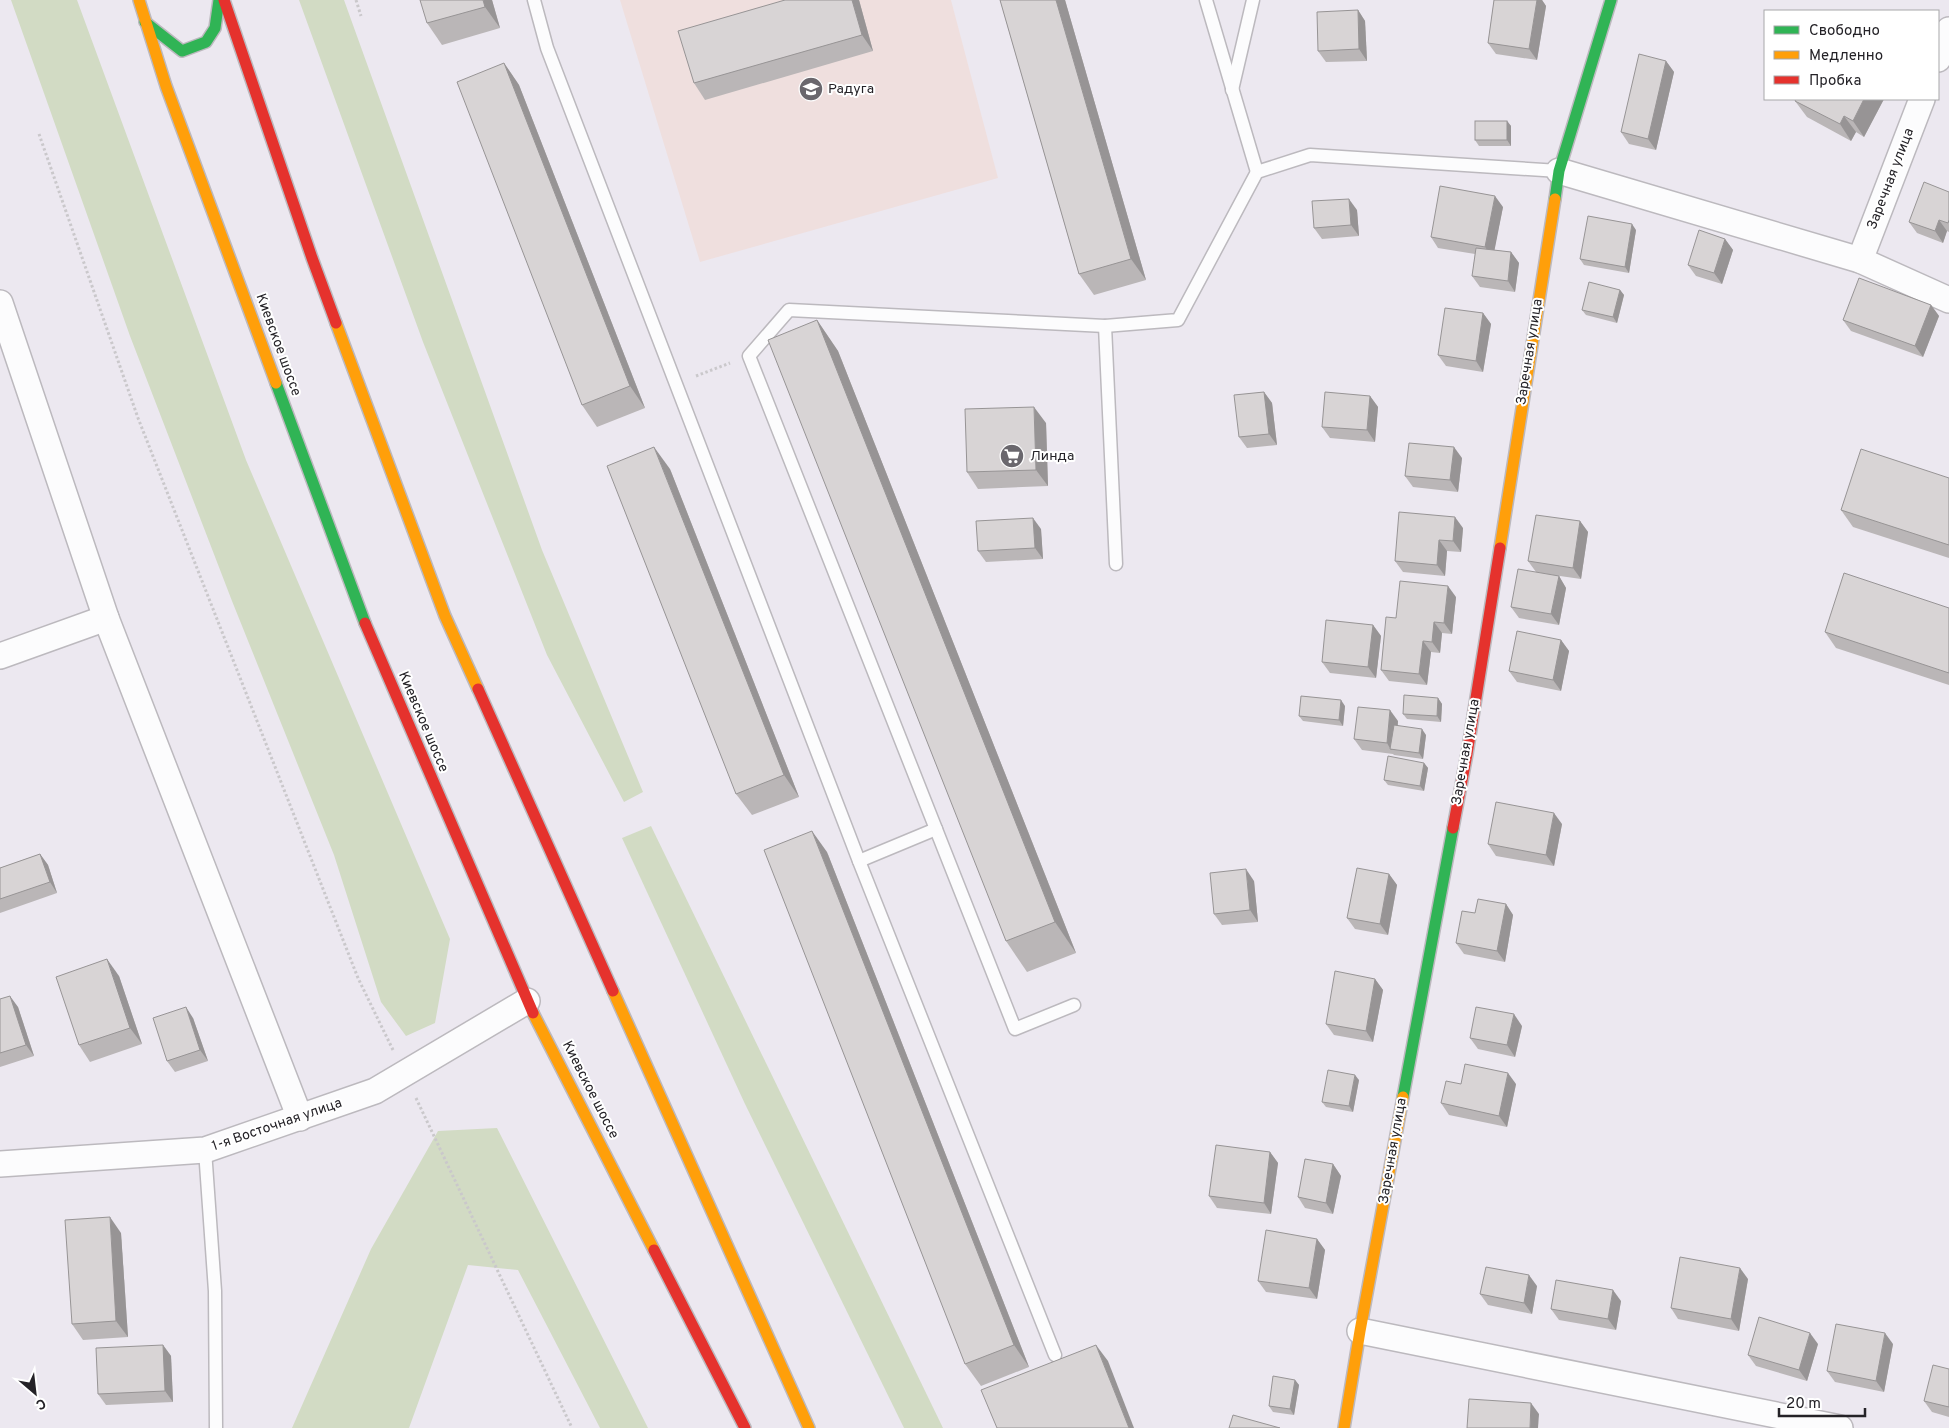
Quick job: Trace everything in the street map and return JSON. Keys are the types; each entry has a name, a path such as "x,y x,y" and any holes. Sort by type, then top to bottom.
{"main road":[{"name":"Киевское шоссе","path":"139,0 166,86 372,642 527,1001 745,1428"},
{"path":"145,22 162,38 182,51 206,42 215,28 219,0"},
{"path":"224,0 312,258 445,616 809,1428"},
{"name":"Заречная улица","path":"1344,1428 1360,1331 1467,754 1559,171 1611,0"}],"street":[{"path":"1939,56 1949,30"},
{"name":"Заречная улица","path":"1860,260 1922,100"},
{"path":"1559,171 1860,260 1949,300"},
{"path":"0,303 106,618 300,1118"},
{"path":"0,656 106,618"},
{"name":"1-я Восточная улица","path":"0,1164 205,1150 375,1091 527,1001"},
{"path":"1360,1331 1840,1428"}],"lane":[{"path":"534,0 548,48 859,862 1055,1354"},
{"path":"1206,0 1257,172"},
{"path":"1232,92 1253,0"},
{"path":"1074,1005 1015,1029 749,356 789,310 1105,326 1178,320 1257,172 1310,156 1559,171"},
{"path":"1105,326 1116,564"},
{"path":"859,862 936,829"},
{"path":"205,1150 215,1291 216,1428"}],"path":[{"path":"356,0 361,16"},
{"path":"39,134 138,418 358,978 572,1428"},
{"path":"676,384 749,356"}],"shaded area":[{"name":"Радуга","path":"620,0 951,0 998,178 700,262"}],"green space":[{"path":"11,0 77,0 246,460 450,939 435,1023 406,1036 381,1002 334,855 232,601 130,336"},
{"path":"299,0 344,0 542,550 643,792 624,802 547,655 423,342"},
{"path":"651,826 943,1428 904,1428 745,1104 622,838"},
{"path":"497,1128 648,1428 600,1428 518,1270 468,1265 409,1428 292,1428 371,1249 438,1131"}],"building":[{"path":"420,0 483,0 485,7 427,23"},
{"path":"785,0 852,0 862,35 694,83 678,31"},
{"path":"1000,0 1056,0 1131,259 1079,274"},
{"path":"1494,0 1537,0 1529,49 1488,43"},
{"path":"1358,10 1359,49 1318,51 1317,12"},
{"path":"1639,54 1666,61 1648,139 1621,132"},
{"path":"504,63 630,386 582,405 457,82"},
{"path":"1864,100 1853,121 1844,116 1840,124 1795,101"},
{"path":"1475,121 1507,121 1507,140 1475,140"},
{"path":"1924,182 1949,192 1948,223 1939,220 1935,231 1909,222"},
{"path":"1440,186 1495,196 1485,247 1431,237"},
{"path":"1349,199 1351,225 1314,228 1312,201"},
{"path":"1588,216 1632,224 1625,267 1580,259"},
{"path":"1699,230 1725,239 1714,273 1688,265"},
{"path":"1476,248 1511,252 1508,281 1472,276"},
{"path":"1859,278 1931,305 1915,346 1843,320"},
{"path":"1589,282 1620,290 1613,317 1582,310"},
{"path":"1445,308 1483,313 1476,361 1438,355"},
{"path":"817,320 1055,922 1006,941 768,340"},
{"path":"1264,392 1269,434 1239,437 1234,395"},
{"path":"1325,392 1370,396 1367,430 1322,427"},
{"name":"Линда","path":"1034,407 1036,470 967,472 965,409"},
{"path":"1409,443 1454,447 1450,480 1405,476"},
{"path":"654,447 784,775 736,794 607,466"},
{"path":"1861,449 1949,478 1949,545 1841,510"},
{"path":"1399,512 1455,517 1453,541 1439,540 1437,565 1395,561"},
{"path":"1536,515 1580,521 1573,568 1528,561"},
{"path":"1033,518 1035,548 978,551 976,521"},
{"path":"1518,569 1559,576 1551,614 1511,607"},
{"path":"1844,573 1949,608 1949,673 1825,632"},
{"path":"1400,581 1448,586 1444,623 1434,622 1432,642 1423,641 1419,674 1381,670 1386,617 1396,618"},
{"path":"1326,620 1373,625 1368,667 1322,662"},
{"path":"1517,631 1561,640 1553,680 1509,671"},
{"path":"1404,695 1438,698 1437,716 1403,714"},
{"path":"1301,696 1341,700 1339,720 1299,716"},
{"path":"1358,707 1390,710 1387,743 1354,739"},
{"path":"1394,725 1422,729 1419,753 1390,749"},
{"path":"1388,756 1424,763 1420,786 1384,780"},
{"path":"1496,802 1554,813 1546,855 1488,844"},
{"path":"812,831 1014,1345 965,1364 764,850"},
{"path":"40,854 50,882 0,899 0,868"},
{"path":"1357,868 1389,874 1380,924 1347,918"},
{"path":"1246,869 1250,910 1214,914 1210,873"},
{"path":"1478,899 1506,904 1497,951 1456,943 1462,911 1475,913"},
{"path":"107,959 130,1028 79,1045 56,977"},
{"path":"1335,971 1375,979 1366,1031 1326,1024"},
{"path":"10,996 26,1045 0,1053 0,999"},
{"path":"186,1007 200,1050 167,1061 153,1018"},
{"path":"1476,1007 1514,1014 1507,1045 1470,1038"},
{"path":"1465,1064 1508,1073 1499,1116 1441,1103 1446,1081 1461,1084"},
{"path":"1328,1070 1355,1075 1349,1106 1322,1102"},
{"path":"1216,1145 1270,1152 1264,1203 1209,1196"},
{"path":"1305,1159 1333,1164 1326,1203 1298,1197"},
{"path":"110,1217 116,1321 72,1324 65,1220"},
{"path":"1266,1230 1317,1239 1309,1288 1258,1281"},
{"path":"1680,1257 1740,1268 1731,1319 1671,1308"},
{"path":"1486,1267 1529,1275 1524,1303 1480,1294"},
{"path":"1556,1280 1613,1290 1608,1319 1551,1309"},
{"path":"1759,1317 1810,1333 1799,1370 1748,1355"},
{"path":"1836,1324 1885,1333 1876,1381 1827,1371"},
{"path":"163,1345 165,1391 98,1394 96,1348"},
{"path":"1096,1345 1129,1428 997,1428 981,1390"},
{"path":"1933,1365 1949,1369 1949,1407 1924,1401"},
{"path":"1273,1376 1295,1380 1290,1409 1269,1406"},
{"path":"1469,1399 1531,1403 1530,1428 1467,1428"},
{"path":"1233,1415 1280,1428 1229,1428"}],"traffic: fast":[{"path":"145,22 182,51 206,42 215,28 219,0"},
{"path":"1555,199 1559,171 1611,0"},
{"path":"276,383 365,623"},
{"path":"1403,1097 1453,828"}],"traffic: slow":[{"path":"139,0 166,86 276,383"},
{"path":"1500,548 1555,199"},
{"path":"336,323 445,616 478,689"},
{"path":"613,991 809,1428"},
{"path":"533,1013 654,1250"},
{"path":"1344,1428 1403,1097"}],"traffic: jam":[{"path":"224,0 336,323"},
{"path":"1453,828 1467,754 1500,548"},
{"path":"365,623 533,1013"},
{"path":"478,689 613,991"},
{"path":"654,1250 745,1428"}],"place":[{"name":"Радуга","path":"811,89"},
{"name":"Линда","path":"1012,456"}]}
